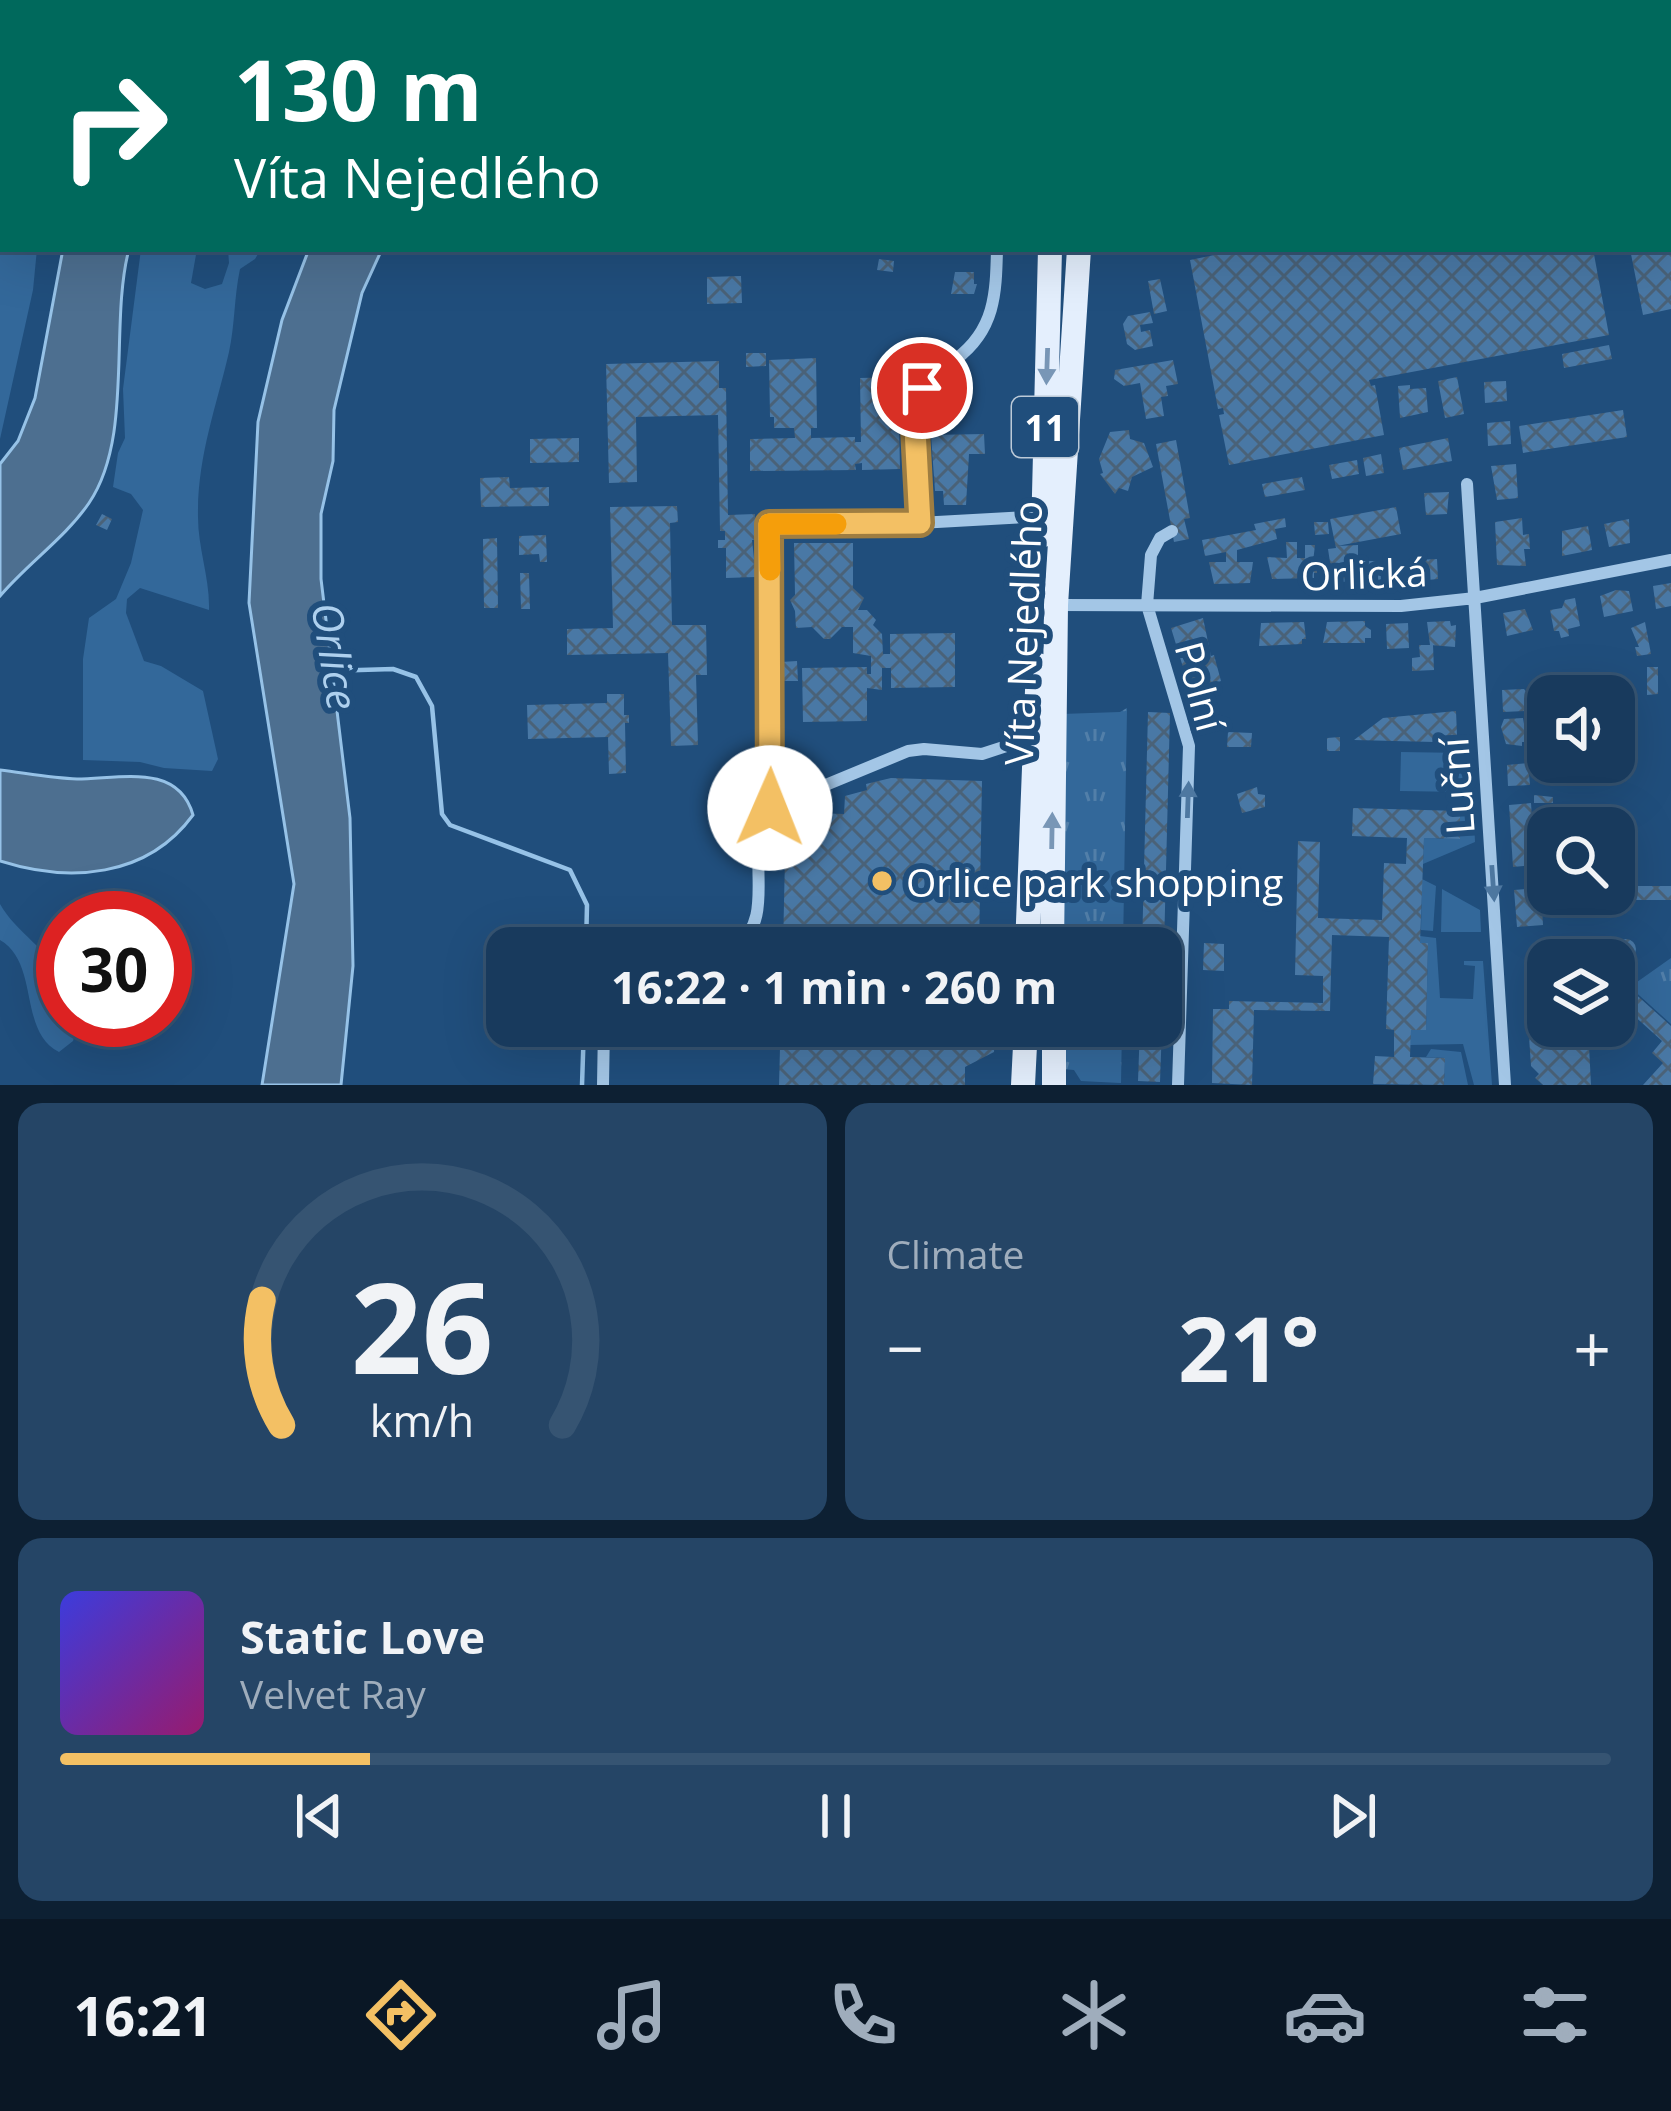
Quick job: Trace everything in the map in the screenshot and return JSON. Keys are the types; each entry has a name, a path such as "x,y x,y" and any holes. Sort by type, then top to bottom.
{"main road":[{"name":"Víta Nejedlého","path":"1028,927 1050,252"},
{"name":"Víta Nejedlého","path":"1052,927 1056,605 1079,252"},
{"path":"1024,1085 1025,1047"},
{"path":"1054,1047 1054,1085"}],"street":[{"path":"920,523 914,410 931,377 962,356 988,323 996,299 998,252"},
{"name":"Luční","path":"1467,484 1505,1085"},
{"name":"Víta Nejedlého","path":"754,927 760,838 770,808 769,524 1043,516"},
{"name":"Polní","path":"1172,531 1160,538 1150,555 1147,605 1190,746 1178,1085"},
{"name":"Orlická","path":"1056,605 1401,606 1475,598 1671,560"},
{"name":"Víta Nejedlého","path":"770,808 908,751 991,753 1034,737"},
{"path":"603,1085 604,1047"}],"green space":[{"path":"0,252 37,252 33,290 0,439"},
{"path":"141,252 196,252 191,283 205,289 222,284 228,252 259,252 240,269 229,352 201,474 199,529 209,610 140,588 127,599 126,613 144,661 203,691 218,759 212,771 83,760 83,659 89,618 116,599 131,563 143,510 131,494 113,487 125,438 123,389"},
{"path":"1127,708 1123,927 1063,927 1062,714"},
{"path":"1401,752 1464,753 1462,792 1400,791"},
{"path":"1460,811 1474,818 1475,842 1423,864 1424,838 1460,839"},
{"path":"1422,879 1436,886 1433,931 1421,930"},
{"path":"1442,889 1480,910 1481,932 1441,932"},
{"path":"0,904 36,945 36,1023 20,964 0,940"},
{"path":"1420,936 1436,938 1440,998 1473,999 1475,966 1464,965 1464,961 1483,961 1492,1085 1474,1085 1463,1044 1410,1045 1411,1030 1426,1029 1428,944 1420,943"},
{"path":"1671,958 1671,1024 1635,992 1635,983"},
{"path":"1064,1047 1122,1047 1121,1083 1081,1081 1074,1070 1063,1069"},
{"path":"1431,1049 1461,1052 1468,1085 1444,1085 1445,1058 1426,1057"}],"shaded area":[{"path":"62,252 128,252 116,414 103,476 69,528 0,596 0,464 18,441 35,398"},
{"path":"308,252 381,252 362,293 334,410 333,461 321,514 321,579 350,818 353,966 341,1085 262,1085 294,884 249,603 258,422 282,320"},
{"path":"0,770 68,778 161,780 185,798 193,815 153,852 130,863 79,873 26,868 0,861"}],"building":[{"path":"1229,252 1594,252 1609,335 1369,380 1375,385 1384,435 1229,465 1219,415 1224,414 1223,408 1218,409 1190,260"},
{"path":"1631,252 1671,252 1671,309 1643,315"},
{"path":"879,259 894,261 893,272 877,270"},
{"path":"955,272 974,272 974,294 951,294"},
{"path":"741,276 742,303 707,304 707,277"},
{"path":"1160,279 1167,311 1154,314 1148,281"},
{"path":"1150,312 1153,323 1140,325 1141,332 1150,330 1153,346 1135,350 1127,344 1123,324 1128,316"},
{"path":"1609,345 1612,359 1564,368 1562,354"},
{"path":"746,353 766,353 766,366 746,367"},
{"path":"816,358 817,428 811,428 811,438 855,437 855,442 861,442 860,378 898,377 900,469 862,470 862,463 855,464 856,470 750,471 750,439 795,438 794,428 774,428 774,417 770,417 769,360"},
{"path":"1173,360 1178,384 1166,386 1168,396 1161,397 1164,416 1146,419 1140,383 1124,386 1114,379 1115,370"},
{"path":"719,361 719,388 726,388 728,515 755,514 756,577 726,578 726,548 718,548 725,531 720,531 718,415 636,417 637,482 609,483 606,364"},
{"path":"1457,377 1464,414 1445,418 1438,381"},
{"path":"1506,381 1507,401 1485,403 1484,382"},
{"path":"1410,385 1410,389 1426,388 1428,412 1400,418 1398,386"},
{"path":"1623,410 1627,437 1523,453 1519,426"},
{"path":"1510,421 1511,444 1488,446 1487,423"},
{"path":"1129,430 1130,439 1144,443 1153,467 1132,477 1128,491 1119,488 1115,494 1100,474 1099,459 1110,432"},
{"path":"984,434 985,454 969,454 966,505 944,505 943,491 935,491 931,435"},
{"path":"579,438 579,462 530,463 530,439"},
{"path":"1448,438 1452,461 1403,470 1399,448"},
{"path":"1176,440 1190,518 1184,519 1189,539 1174,542 1156,444"},
{"path":"1381,454 1384,473 1366,476 1363,458"},
{"path":"1357,460 1359,474 1332,479 1329,465"},
{"path":"1516,464 1518,498 1497,500 1491,466"},
{"path":"509,477 510,488 549,487 549,506 481,507 480,478"},
{"path":"1302,477 1305,490 1265,497 1262,484"},
{"path":"1449,492 1447,514 1426,515 1424,493"},
{"path":"677,506 678,522 670,523 672,625 706,625 707,675 696,675 698,745 671,746 668,653 567,655 567,629 613,628 610,507"},
{"path":"1396,507 1401,534 1337,546 1358,545 1358,561 1380,561 1381,581 1333,582 1328,549 1336,548 1330,519"},
{"path":"102,514 112,519 107,530 96,525"},
{"path":"1285,518 1286,527 1275,529 1277,539 1237,550 1237,562 1253,562 1250,583 1214,584 1209,562 1226,562 1226,552 1205,556 1202,540 1256,530 1254,524"},
{"path":"1522,518 1523,535 1529,534 1526,566 1497,565 1495,522"},
{"path":"1629,519 1630,543 1609,547 1604,524"},
{"path":"1314,522 1328,522 1329,534 1315,535"},
{"path":"1588,526 1592,550 1562,556 1562,531"},
{"path":"546,535 547,562 540,562 539,554 519,555 519,536"},
{"path":"497,538 498,608 484,608 483,539"},
{"path":"1286,542 1297,542 1297,558 1305,558 1305,545 1315,545 1314,578 1272,579 1267,557 1287,558"},
{"path":"794,543 853,543 853,588 864,598 858,610 867,610 876,620 873,625 882,634 883,654 890,654 890,634 955,633 955,687 891,688 891,668 882,668 882,690 867,688 867,721 803,722 802,668 867,667 871,674 871,656 853,653 853,627 842,627 830,639 812,627 796,628 790,600 795,595"},
{"path":"1437,559 1438,579 1417,581 1415,560"},
{"path":"520,573 529,573 530,609 521,609"},
{"path":"1671,583 1671,606 1656,609 1653,586"},
{"path":"1629,591 1633,611 1604,617 1600,596"},
{"path":"1575,598 1580,626 1568,629 1569,636 1561,638 1554,631 1550,610"},
{"path":"1525,609 1533,630 1507,636 1503,613"},
{"path":"1203,618 1221,681 1190,690 1171,628"},
{"path":"1365,621 1371,638 1365,638 1365,643 1323,643 1327,622"},
{"path":"1450,621 1451,626 1456,625 1455,647 1430,645 1427,622"},
{"path":"1304,622 1302,644 1259,646 1261,623"},
{"path":"1645,622 1651,654 1637,656 1635,647 1639,647 1631,628"},
{"path":"1408,623 1409,648 1387,649 1386,624"},
{"path":"1419,645 1433,645 1434,670 1412,671 1412,658 1420,657"},
{"path":"797,661 798,681 781,681 781,662"},
{"path":"1647,667 1658,667 1658,694 1647,695"},
{"path":"1524,689 1525,711 1503,712 1502,690"},
{"path":"607,694 624,694 624,715 629,715 626,773 609,774 608,737 528,739 527,705 607,703"},
{"path":"1456,711 1457,735 1434,736 1434,742 1354,740 1383,718"},
{"path":"1148,712 1170,713 1165,927 1143,927"},
{"path":"1523,718 1527,742 1506,744 1501,727 1504,719"},
{"path":"1228,732 1252,733 1251,747 1227,747"},
{"path":"1340,737 1340,751 1327,751 1327,738"},
{"path":"1527,763 1530,785 1508,786 1507,765"},
{"name":"Orlice park shopping","path":"891,778 982,781 979,927 783,927 786,812 844,814 845,796 867,790 866,784"},
{"path":"1257,787 1258,794 1265,795 1265,807 1242,813 1237,794"},
{"path":"1534,795 1553,797 1553,803 1534,803"},
{"path":"1531,803 1527,807 1527,866 1513,867 1509,805"},
{"path":"1353,808 1460,811 1460,839 1424,838 1420,943 1428,943 1426,1030 1411,1030 1410,1057 1445,1058 1444,1085 1373,1084 1375,1056 1394,1057 1394,1030 1386,1029 1389,937 1332,935 1330,1011 1254,1010 1252,1085 1212,1083 1213,1009 1229,1009 1229,1001 1323,1003 1323,976 1295,975 1298,841 1320,842 1318,918 1382,920 1384,863 1406,864 1407,838 1352,836"},
{"path":"1635,886 1671,886 1671,900 1635,900"},
{"path":"1527,889 1527,915 1542,915 1543,925 1517,927 1514,890"},
{"path":"1204,943 1224,944 1224,971 1203,970"},
{"path":"1635,994 1671,1026 1671,1085 1643,1085 1663,1063 1652,1053 1662,1041 1635,1017"},
{"path":"994,1047 994,1052 965,1067 965,1085 779,1085 780,1048 763,1048"},
{"path":"1139,1047 1161,1047 1160,1082 1138,1081"},
{"path":"1530,1047 1589,1047 1591,1085 1543,1085 1531,1066"}],"waterway":[{"name":"Orlice","path":"327,671 393,669 416,677 432,706 442,814 450,825 570,870 587,905 586,927"},
{"path":"582,1085 583,1047"}],"slow traffic":[{"path":"770,570 769,524 836,524"}],"place":[{"name":"Orlice park shopping","path":"882,881"}],"route":[{"path":"770,808 769,524 920,523 914,410 922,388"}]}
